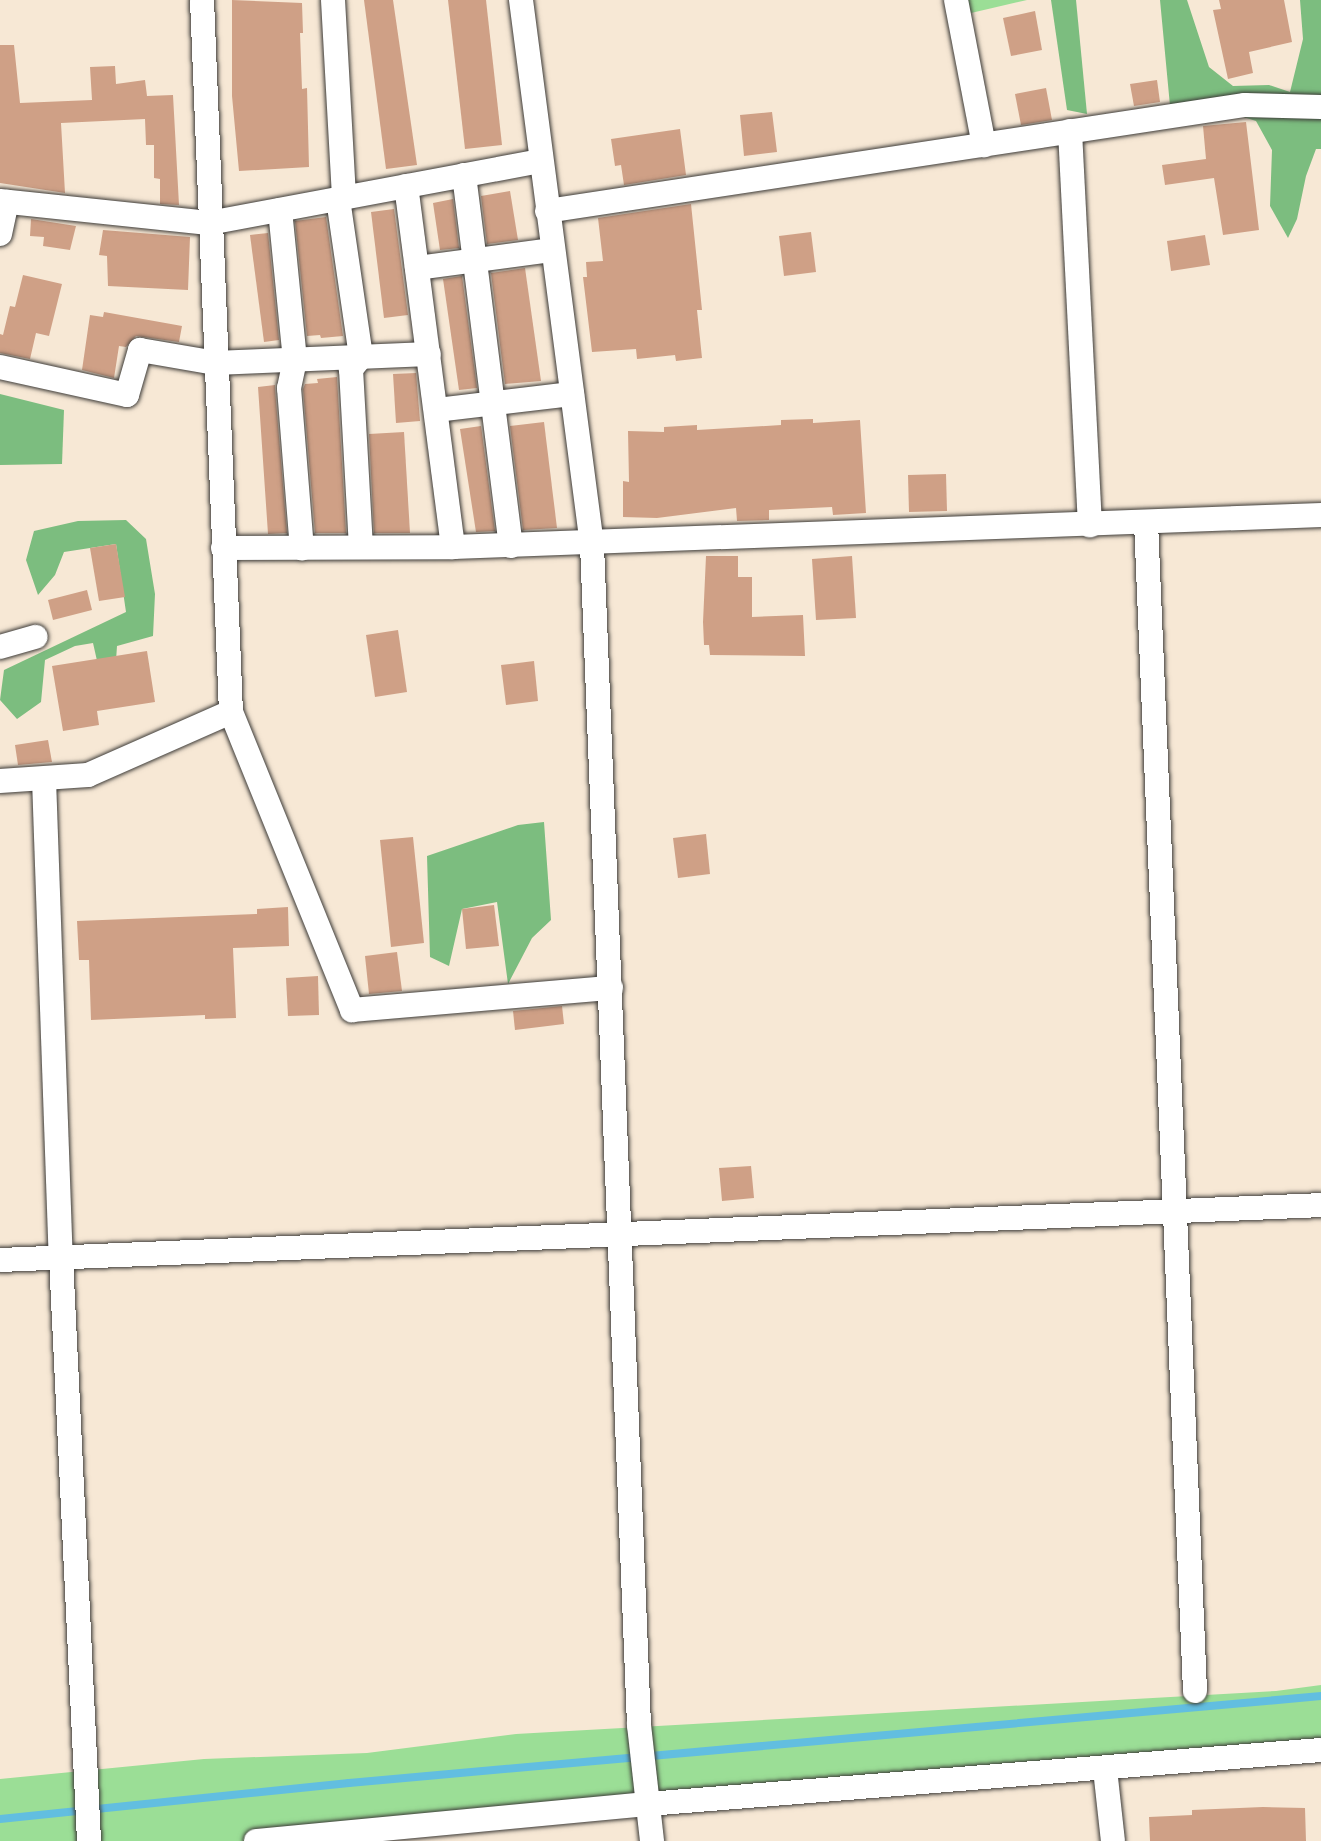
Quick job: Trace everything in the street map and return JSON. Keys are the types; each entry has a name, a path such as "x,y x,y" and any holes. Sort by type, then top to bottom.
{"street":[{"path":"202,0 209,223 231,712 352,1010 611,988"},
{"path":"333,0 341,198 362,357"},
{"path":"521,0 540,161 592,545 639,1725 652,1841"},
{"path":"956,0 984,145"},
{"path":"547,211 1245,105 1321,107"},
{"path":"1070,132 1090,525"},
{"path":"0,234 4,202 209,223 540,161"},
{"path":"464,175 511,546"},
{"path":"406,186 437,410 453,547"},
{"path":"280,210 295,360 289,388 302,548"},
{"path":"417,268 552,250"},
{"path":"0,367 127,394 140,350 215,363 429,354"},
{"path":"361,548 351,369 362,357"},
{"path":"437,410 572,394"},
{"path":"224,548 592,545 1321,515"},
{"path":"1146,522 1195,1691"},
{"path":"0,647 36,637"},
{"path":"0,781 88,775 231,712"},
{"path":"44,779 61,1258 89,1840"},
{"path":"0,1260 1321,1205"},
{"path":"255,1841 414,1834 648,1804 1321,1750"},
{"path":"1106,1769 1113,1841"}],"green space":[{"path":"968,0 1027,0 971,13"},
{"path":"1051,0 1076,0 1087,114 1067,110"},
{"path":"1160,0 1187,0 1209,67 1233,86 1269,85 1290,92 1303,39 1300,0 1321,0 1321,149 1316,149 1306,176 1297,219 1288,238 1270,206 1272,150 1256,121 1219,109 1172,127"},
{"path":"0,394 64,410 62,464 0,465"},
{"path":"126,520 146,539 155,594 153,636 117,646 114,690 105,696 93,643 75,646 45,660 41,702 17,719 0,700 4,670 126,612 116,544 64,552 55,575 38,595 26,560 34,531 78,521"},
{"path":"544,822 551,920 532,938 508,984 497,902 462,909 449,966 430,957 427,856 518,825"},
{"path":"1321,1685 1321,1750 253,1841 0,1841 0,1779 204,1759 367,1753 516,1734 1276,1691"}],"building":[{"path":"232,0 302,3 303,33 300,33 302,89 307,88 309,167 239,171 232,96"},
{"path":"364,0 393,0 417,165 386,169"},
{"path":"448,0 486,0 502,145 465,149"},
{"path":"1219,0 1284,0 1292,42 1249,52 1253,73 1228,79 1213,10 1221,9"},
{"path":"1035,11 1042,50 1011,56 1003,18"},
{"path":"0,45 14,45 20,103 92,100 90,67 115,66 116,84 145,80 147,96 173,95 179,205 160,204 160,179 154,178 154,145 146,145 145,119 61,123 65,193 0,183"},
{"path":"1157,80 1160,102 1134,106 1130,84"},
{"path":"1046,88 1052,120 1021,125 1015,94"},
{"path":"772,112 777,152 744,156 740,115"},
{"path":"1246,122 1259,230 1223,235 1214,178 1165,185 1162,165 1206,159 1203,126"},
{"path":"680,129 686,175 624,185 621,165 615,166 611,139"},
{"path":"510,191 518,240 487,244 481,196"},
{"path":"453,199 459,248 440,250 433,203"},
{"path":"691,204 702,310 697,310 702,358 676,361 675,355 637,359 636,349 592,352 583,277 587,277 586,262 603,261 598,218"},
{"path":"394,209 408,315 384,318 371,212"},
{"path":"326,217 343,336 321,338 320,335 307,336 295,221"},
{"path":"31,219 76,226 70,250 43,246 44,237 30,236"},
{"path":"103,230 190,237 188,290 108,286 107,256 99,255"},
{"path":"811,232 816,272 784,276 779,236"},
{"path":"268,233 279,340 264,342 250,235"},
{"path":"1205,235 1210,265 1171,271 1167,241"},
{"path":"525,268 541,381 505,384 491,273"},
{"path":"23,275 62,284 49,336 36,333 30,359 0,353 0,334 3,335 10,306 15,307"},
{"path":"462,276 477,388 459,390 443,279"},
{"path":"104,312 182,326 179,342 136,336 126,347 119,346 114,378 82,370 90,315 103,317"},
{"path":"416,373 420,421 396,423 393,374"},
{"path":"337,377 346,533 315,533 303,389 305,384 318,383 317,379"},
{"path":"275,385 287,533 268,534 258,387"},
{"path":"813,419 813,423 860,420 866,513 833,515 832,507 769,510 769,520 737,521 736,508 657,518 623,517 623,481 629,482 628,431 664,432 664,427 697,425 697,430 781,425 781,420"},
{"path":"544,422 557,528 523,530 510,426"},
{"path":"481,426 495,531 476,532 460,429"},
{"path":"404,432 410,533 374,533 369,434"},
{"path":"946,474 947,511 909,512 908,475"},
{"path":"116,544 125,597 99,601 90,548"},
{"path":"706,556 738,556 738,577 752,577 752,617 803,615 805,656 710,655 709,645 704,645 703,622"},
{"path":"852,556 856,618 816,620 812,559"},
{"path":"87,590 92,610 53,620 48,600"},
{"path":"398,630 407,692 375,697 366,635"},
{"path":"147,651 155,702 97,711 99,725 63,731 52,666"},
{"path":"534,661 538,701 506,705 501,665"},
{"path":"48,740 52,762 18,765 15,745"},
{"path":"706,834 710,874 678,878 673,838"},
{"path":"413,837 424,943 391,947 380,840"},
{"path":"494,905 499,946 466,949 462,909"},
{"path":"288,907 289,946 233,948 236,1018 205,1019 205,1015 91,1020 89,960 79,960 77,921 257,914 257,909"},
{"path":"397,952 402,991 369,994 365,956"},
{"path":"318,976 319,1015 288,1016 286,978"},
{"path":"562,1006 564,1024 515,1030 513,1011"},
{"path":"751,1166 754,1198 722,1201 719,1168"},
{"path":"1305,1808 1306,1841 1150,1841 1149,1817 1192,1815 1192,1810"}],"waterway":[{"path":"0,1819 349,1783 1321,1696"}]}
